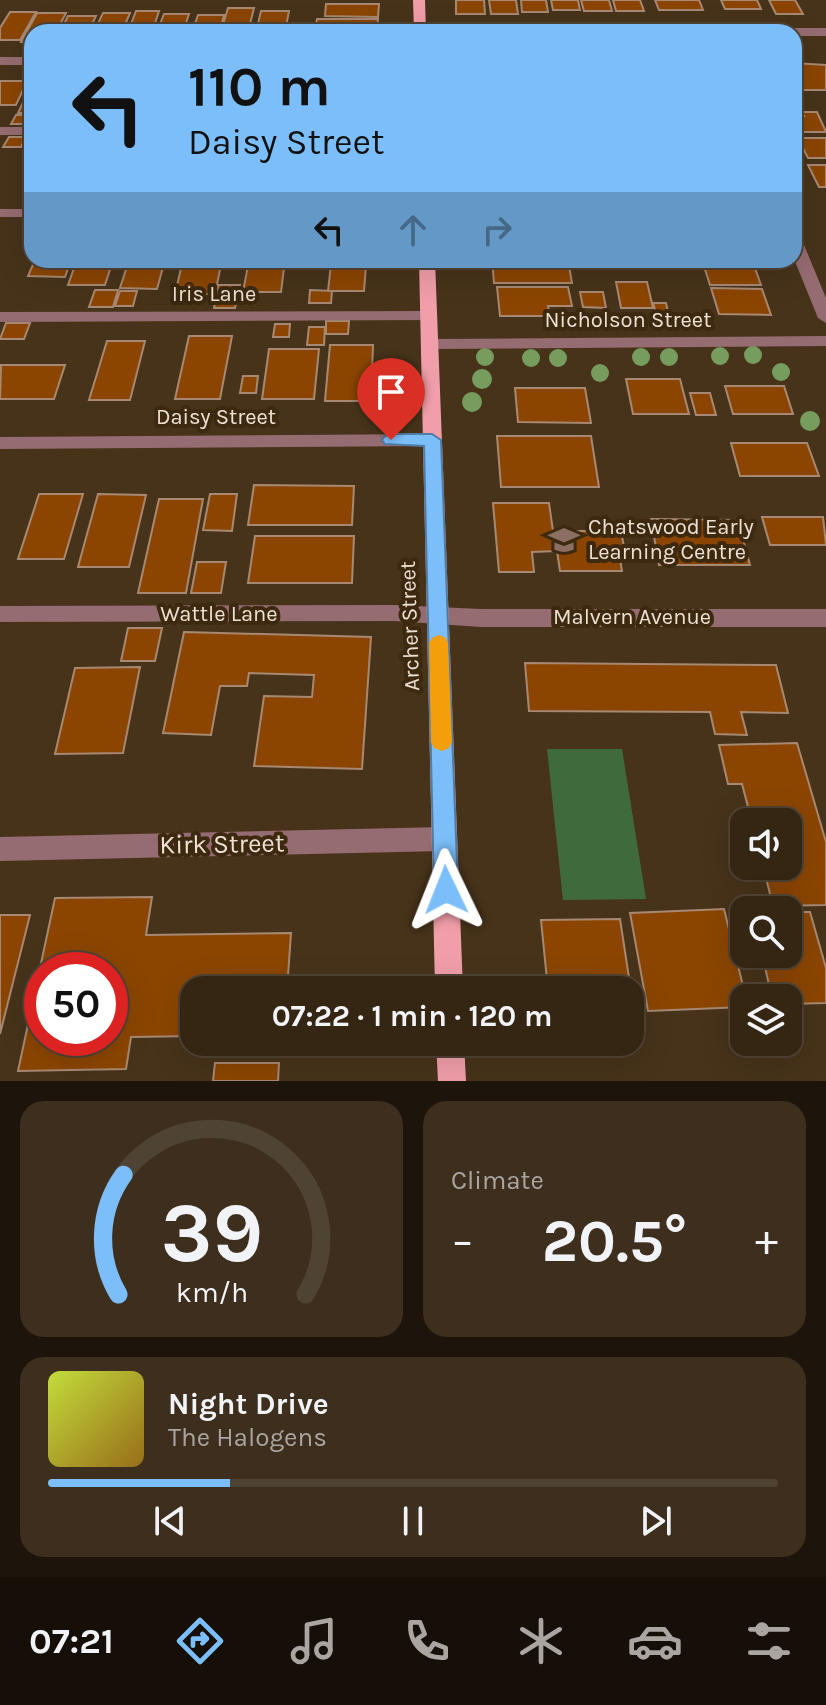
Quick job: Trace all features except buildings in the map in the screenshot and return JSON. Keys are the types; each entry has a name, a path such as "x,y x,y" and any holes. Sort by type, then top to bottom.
{"main road":[{"path":"419,0 420,24"},
{"name":"Archer Street","path":"427,268 449,976"},
{"path":"451,1056 452,1081"}],"street":[{"path":"802,32 826,32"},
{"path":"0,61 24,61"},
{"path":"0,131 24,131"},
{"path":"0,213 24,213"},
{"path":"802,260 826,318"},
{"name":"Iris Lane","path":"0,317 429,316"},
{"name":"Nicholson Street","path":"430,344 826,341"},
{"name":"Daisy Street","path":"0,443 432,440"},
{"name":"Wattle Lane","path":"0,614 394,613 438,617"},
{"name":"Malvern Avenue","path":"438,617 826,618"},
{"name":"Kirk Street","path":"0,849 444,839"}],"green space":[{"path":"547,749 622,749 646,899 563,900"}],"slow traffic":[{"path":"439,643 442,742"}],"place":[{"name":"Chatswood Early Learning Centre","path":"564,540"}],"route":[{"path":"391,440 432,440 446,890"}]}
